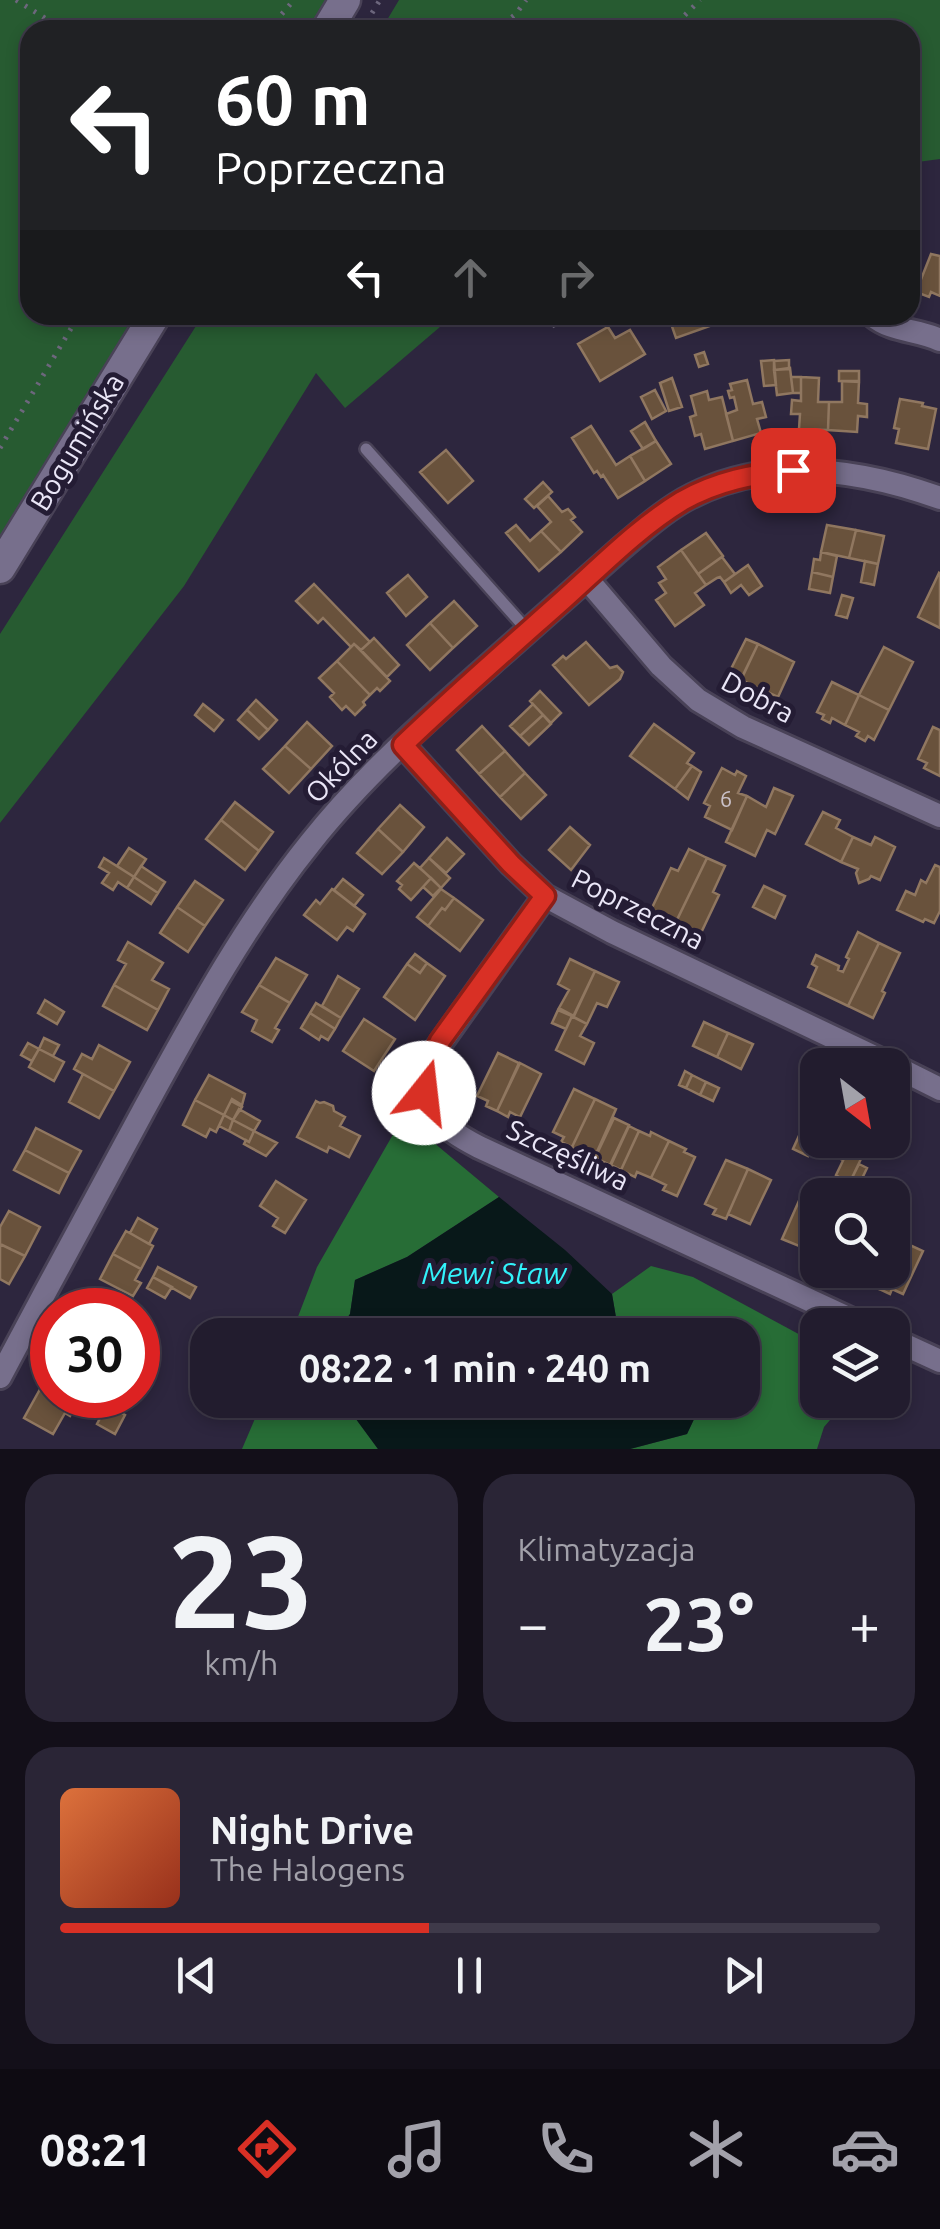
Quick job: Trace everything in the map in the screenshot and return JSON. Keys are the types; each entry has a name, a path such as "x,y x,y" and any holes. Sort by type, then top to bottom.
{"street":[{"name":"Bogumińska","path":"0,568 148,325"},
{"path":"885,325 940,340"},
{"name":"Okólna","path":"0,1377 184,1035 259,909 332,817 403,745 587,578 647,526 683,501 750,474 793,470 834,472 898,484 940,498"},
{"name":"Dobra","path":"587,578 661,666 698,700 743,727 940,816"},
{"name":"Poprzeczna","path":"403,745 545,896 856,1048"},
{"name":"Szczęśliwa","path":"545,896 430,1058 424,1077 429,1107 456,1135 479,1147 825,1308"},
{"name":"Poprzeczna","path":"910,1074 940,1089"},
{"path":"910,1347 940,1361"}],"lane":[{"path":"366,449 528,631"}],"path":[{"path":"16,0 48,20"},
{"path":"277,20 294,0"},
{"path":"359,6 380,0"},
{"path":"508,20 526,0"},
{"path":"680,20 700,0"},
{"path":"0,448 74,325"}],"green space":[{"path":"0,0 328,0 316,20 20,20 20,325 130,325 0,541"},
{"path":"399,0 940,0 940,159 920,162 920,20 387,20"},
{"path":"197,325 442,325 345,408 316,373 184,586 0,823 0,634"},
{"path":"403,1117 499,1197 407,1257 355,1280 347,1318 298,1318 317,1267"},
{"path":"651,1266 693,1277 800,1335 800,1418 832,1418 824,1427 817,1449 630,1449 687,1434 695,1418 760,1418 760,1318 616,1318 612,1294"},
{"path":"255,1418 355,1418 378,1449 242,1449"}],"water":[{"name":"Mewi Staw","path":"499,1197 612,1294 616,1318 347,1318 355,1280 407,1257"},
{"path":"355,1418 695,1418 687,1434 630,1449 378,1449"}],"building":[{"path":"931,254 940,256 940,296 920,294 920,282"},
{"path":"671,325 713,325 676,338"},
{"path":"608,327 615,338 630,330 645,354 600,381 578,344"},
{"path":"704,352 708,364 699,367 695,355"},
{"path":"774,360 776,385 764,386 761,361"},
{"path":"789,360 789,369 774,370 774,361"},
{"path":"790,368 793,393 777,395 774,370"},
{"path":"839,371 859,371 859,382 839,381"},
{"path":"791,377 801,377 801,393 793,393"},
{"path":"801,377 819,378 818,402 829,402 828,430 799,429 800,414 791,414 792,400 801,401"},
{"path":"672,378 682,407 669,411 660,383"},
{"path":"747,380 753,404 762,402 766,417 757,419 761,433 733,441 726,414 737,410 728,391 732,390 730,384"},
{"path":"842,381 859,381 858,403 867,404 867,417 858,416 857,432 828,430 829,402 842,402"},
{"path":"655,390 666,411 652,419 641,397"},
{"path":"707,391 709,400 722,397 733,441 705,449 701,434 695,436 690,417 696,415 691,396"},
{"path":"900,399 936,409 928,449 896,443 899,429 894,428"},
{"path":"645,422 656,441 643,449 631,431"},
{"path":"591,426 616,465 630,456 645,481 618,498 603,475 594,473 572,438"},
{"path":"656,441 671,464 645,481 630,456"},
{"path":"446,450 473,481 448,503 420,472"},
{"path":"543,482 552,492 534,508 525,499"},
{"path":"548,496 562,512 568,509 575,517 571,520 582,532 561,552 541,531 551,522 537,506"},
{"path":"516,525 530,541 541,531 561,552 539,571 506,533"},
{"path":"827,525 856,530 849,558 821,552"},
{"path":"856,530 884,536 878,564 849,558"},
{"path":"706,533 723,556 698,574 681,550"},
{"path":"681,550 706,585 695,593 704,605 675,626 656,600 666,593 659,583 666,579 658,567"},
{"path":"821,552 837,556 833,577 812,572 814,559 820,560"},
{"path":"722,557 735,574 724,582 720,577 706,585 698,574"},
{"path":"865,561 878,564 874,585 861,582"},
{"path":"748,565 762,586 749,595 741,585 731,593 724,582"},
{"path":"812,572 833,577 830,593 809,589"},
{"path":"940,574 940,628 918,617"},
{"path":"408,575 427,597 406,616 387,593"},
{"path":"314,584 370,642 361,650 354,644 351,647 323,618 318,623 296,601"},
{"path":"842,595 853,598 847,618 836,615"},
{"path":"454,601 477,626 453,648 430,623"},
{"path":"430,623 453,648 430,670 407,645"},
{"path":"374,638 399,665 387,677 361,650"},
{"path":"746,639 758,644 742,677 730,671"},
{"path":"586,642 610,668 617,666 623,672 589,705 553,665"},
{"path":"354,644 390,681 380,691 377,688 370,695 337,661"},
{"path":"758,644 794,662 778,697 741,680"},
{"path":"884,647 913,662 889,710 859,695"},
{"path":"337,661 370,695 355,715 346,706 342,710 330,697 334,693 319,678"},
{"path":"832,682 859,695 845,725 832,718 830,723 817,712"},
{"path":"540,691 561,713 551,723 530,701"},
{"path":"859,695 889,710 874,740 868,736 865,741 856,736 859,732 845,725"},
{"path":"256,700 277,720 268,730 247,710"},
{"path":"203,704 223,720 214,731 195,715"},
{"path":"533,704 543,715 520,736 510,726"},
{"path":"247,710 268,730 259,739 238,720"},
{"path":"543,715 551,724 529,745 520,736"},
{"path":"307,722 332,746 311,769 285,746"},
{"path":"654,724 694,753 687,763 692,766 675,789 630,756"},
{"path":"482,726 505,751 479,774 457,750"},
{"path":"933,727 940,730 940,776 924,768 927,763 918,759"},
{"path":"285,746 311,769 289,793 263,769"},
{"path":"505,751 525,773 500,797 479,774"},
{"path":"692,766 701,772 688,799 675,789"},
{"path":"722,768 746,776 738,793 747,796 732,830 705,817 710,806 704,803"},
{"path":"525,773 546,795 521,819 500,797"},
{"path":"774,788 793,796 775,834 767,830 755,856 726,842 747,796 766,807"},
{"path":"235,802 273,832 259,851 221,820"},
{"path":"400,805 424,827 403,852 378,829"},
{"path":"823,812 840,820 836,828 853,837 841,862 806,844"},
{"path":"221,820 259,851 245,870 206,839"},
{"path":"570,827 590,845 571,870 549,850"},
{"path":"378,829 403,852 382,874 357,853"},
{"path":"853,837 871,845 875,837 895,847 880,880 871,876 859,883 858,869 841,862"},
{"path":"447,838 464,854 446,873 429,858"},
{"path":"129,848 146,859 134,877 117,866"},
{"path":"689,849 707,858 675,924 650,912 671,868 678,871"},
{"path":"104,858 134,877 127,888 118,882 113,890 102,883 109,873 99,867"},
{"path":"429,858 450,878 441,888 420,868"},
{"path":"707,858 725,866 713,892 719,895 700,935 675,924"},
{"path":"414,863 431,878 411,900 399,889 402,885 397,881"},
{"path":"935,865 940,867 940,911 934,923 897,910 906,891 915,895 921,880 926,883"},
{"path":"141,866 165,882 158,893 134,877"},
{"path":"134,877 158,893 151,904 127,888"},
{"path":"431,878 441,888 433,896 423,887"},
{"path":"343,879 363,895 354,906 334,890"},
{"path":"195,881 223,900 205,926 177,907"},
{"path":"764,886 785,896 775,918 753,907"},
{"path":"332,889 365,914 353,931 347,927 337,940 304,915"},
{"path":"441,889 454,898 428,926 417,917"},
{"path":"454,898 483,920 460,951 428,926"},
{"path":"177,907 205,926 188,952 160,933"},
{"path":"858,932 879,943 848,1006 808,987 817,967 812,964 816,955 843,972"},
{"path":"128,942 163,963 152,980 169,989 158,1010 114,985 126,964 118,960"},
{"path":"879,943 900,953 873,1018 848,1006"},
{"path":"415,954 427,963 420,973 407,964"},
{"path":"276,958 307,975 290,1003 259,985"},
{"path":"570,959 595,971 574,1016 559,1008 569,990 558,984"},
{"path":"427,963 445,976 415,1020 384,997 407,964 420,973"},
{"path":"595,971 619,982 607,1007 597,1003 587,1024 573,1017"},
{"path":"338,976 359,989 341,1018 322,1006"},
{"path":"114,985 158,1010 147,1030 103,1006"},
{"path":"259,985 290,1003 275,1028 279,1030 272,1042 252,1031 257,1020 242,1012"},
{"path":"45,1000 64,1012 57,1024 38,1013"},
{"path":"316,1003 341,1018 335,1029 310,1013"},
{"path":"558,1010 572,1016 566,1029 552,1023"},
{"path":"310,1013 335,1029 328,1040 321,1036 319,1040 301,1028"},
{"path":"572,1016 587,1024 580,1036 594,1043 584,1064 556,1050"},
{"path":"364,1019 395,1039 374,1071 343,1051"},
{"path":"704,1022 728,1033 717,1057 693,1046"},
{"path":"728,1033 753,1044 741,1069 717,1057"},
{"path":"44,1038 59,1045 53,1056 39,1049"},
{"path":"28,1043 39,1049 32,1061 21,1055"},
{"path":"99,1045 130,1062 114,1091 74,1069 82,1054 92,1059"},
{"path":"39,1049 64,1062 54,1081 29,1067"},
{"path":"498,1053 519,1063 497,1111 477,1096"},
{"path":"520,1063 541,1074 520,1117 510,1112 508,1117 497,1111"},
{"path":"685,1071 692,1075 686,1088 679,1085"},
{"path":"83,1074 114,1091 99,1118 69,1102"},
{"path":"209,1075 245,1094 242,1105 232,1099 224,1115 195,1100"},
{"path":"692,1075 706,1082 700,1095 686,1088"},
{"path":"706,1082 719,1088 713,1101 700,1095"},
{"path":"574,1089 595,1099 572,1147 553,1132"},
{"path":"595,1099 616,1109 596,1154 587,1149 584,1153 572,1147"},
{"path":"195,1100 224,1115 216,1132 210,1129 206,1137 183,1125"},
{"path":"231,1101 242,1107 233,1120 224,1115"},
{"path":"316,1101 333,1106 334,1111 345,1117 340,1126 360,1136 349,1157 329,1147 327,1152 297,1137"},
{"path":"239,1109 260,1121 254,1131 233,1120"},
{"path":"224,1115 233,1120 229,1131 219,1126"},
{"path":"614,1118 629,1125 610,1165 595,1158"},
{"path":"233,1120 254,1131 249,1142 229,1131"},
{"path":"629,1126 639,1131 621,1170 611,1165"},
{"path":"36,1128 81,1151 69,1173 25,1150"},
{"path":"254,1131 277,1143 266,1156 244,1144"},
{"path":"639,1131 669,1141 651,1178 637,1172 635,1177 621,1170"},
{"path":"800,1134 800,1152 793,1149"},
{"path":"669,1141 695,1157 677,1196 663,1190 666,1185 651,1178"},
{"path":"25,1150 69,1173 59,1193 14,1170"},
{"path":"844,1158 861,1158 852,1178 836,1175"},
{"path":"726,1160 748,1169 726,1219 713,1214 716,1209 705,1204"},
{"path":"859,1164 867,1168 862,1178 852,1178"},
{"path":"748,1169 771,1180 750,1224 728,1214"},
{"path":"276,1181 306,1200 285,1233 273,1226 278,1218 260,1206"},
{"path":"800,1198 800,1246 782,1239"},
{"path":"9,1211 40,1227 25,1256 0,1244 0,1227"},
{"path":"138,1218 157,1229 149,1244 130,1233"},
{"path":"126,1231 153,1246 141,1269 113,1254"},
{"path":"0,1244 25,1256 9,1284 0,1279"},
{"path":"910,1245 923,1251 910,1279"},
{"path":"113,1254 141,1269 135,1280 141,1283 138,1288 117,1288 100,1279"},
{"path":"158,1267 196,1287 190,1298 153,1277"},
{"path":"153,1277 172,1287 165,1298 160,1295 160,1288 147,1288"},
{"path":"879,1288 906,1288 903,1294"},
{"path":"30,1407 30,1418 62,1418 53,1434 24,1418"},
{"path":"100,1418 123,1418 115,1434 97,1424"}],"route":[{"path":"424,1093 424,1077 440,1041 545,896 403,745 659,517 727,481 750,474 793,470"}]}
